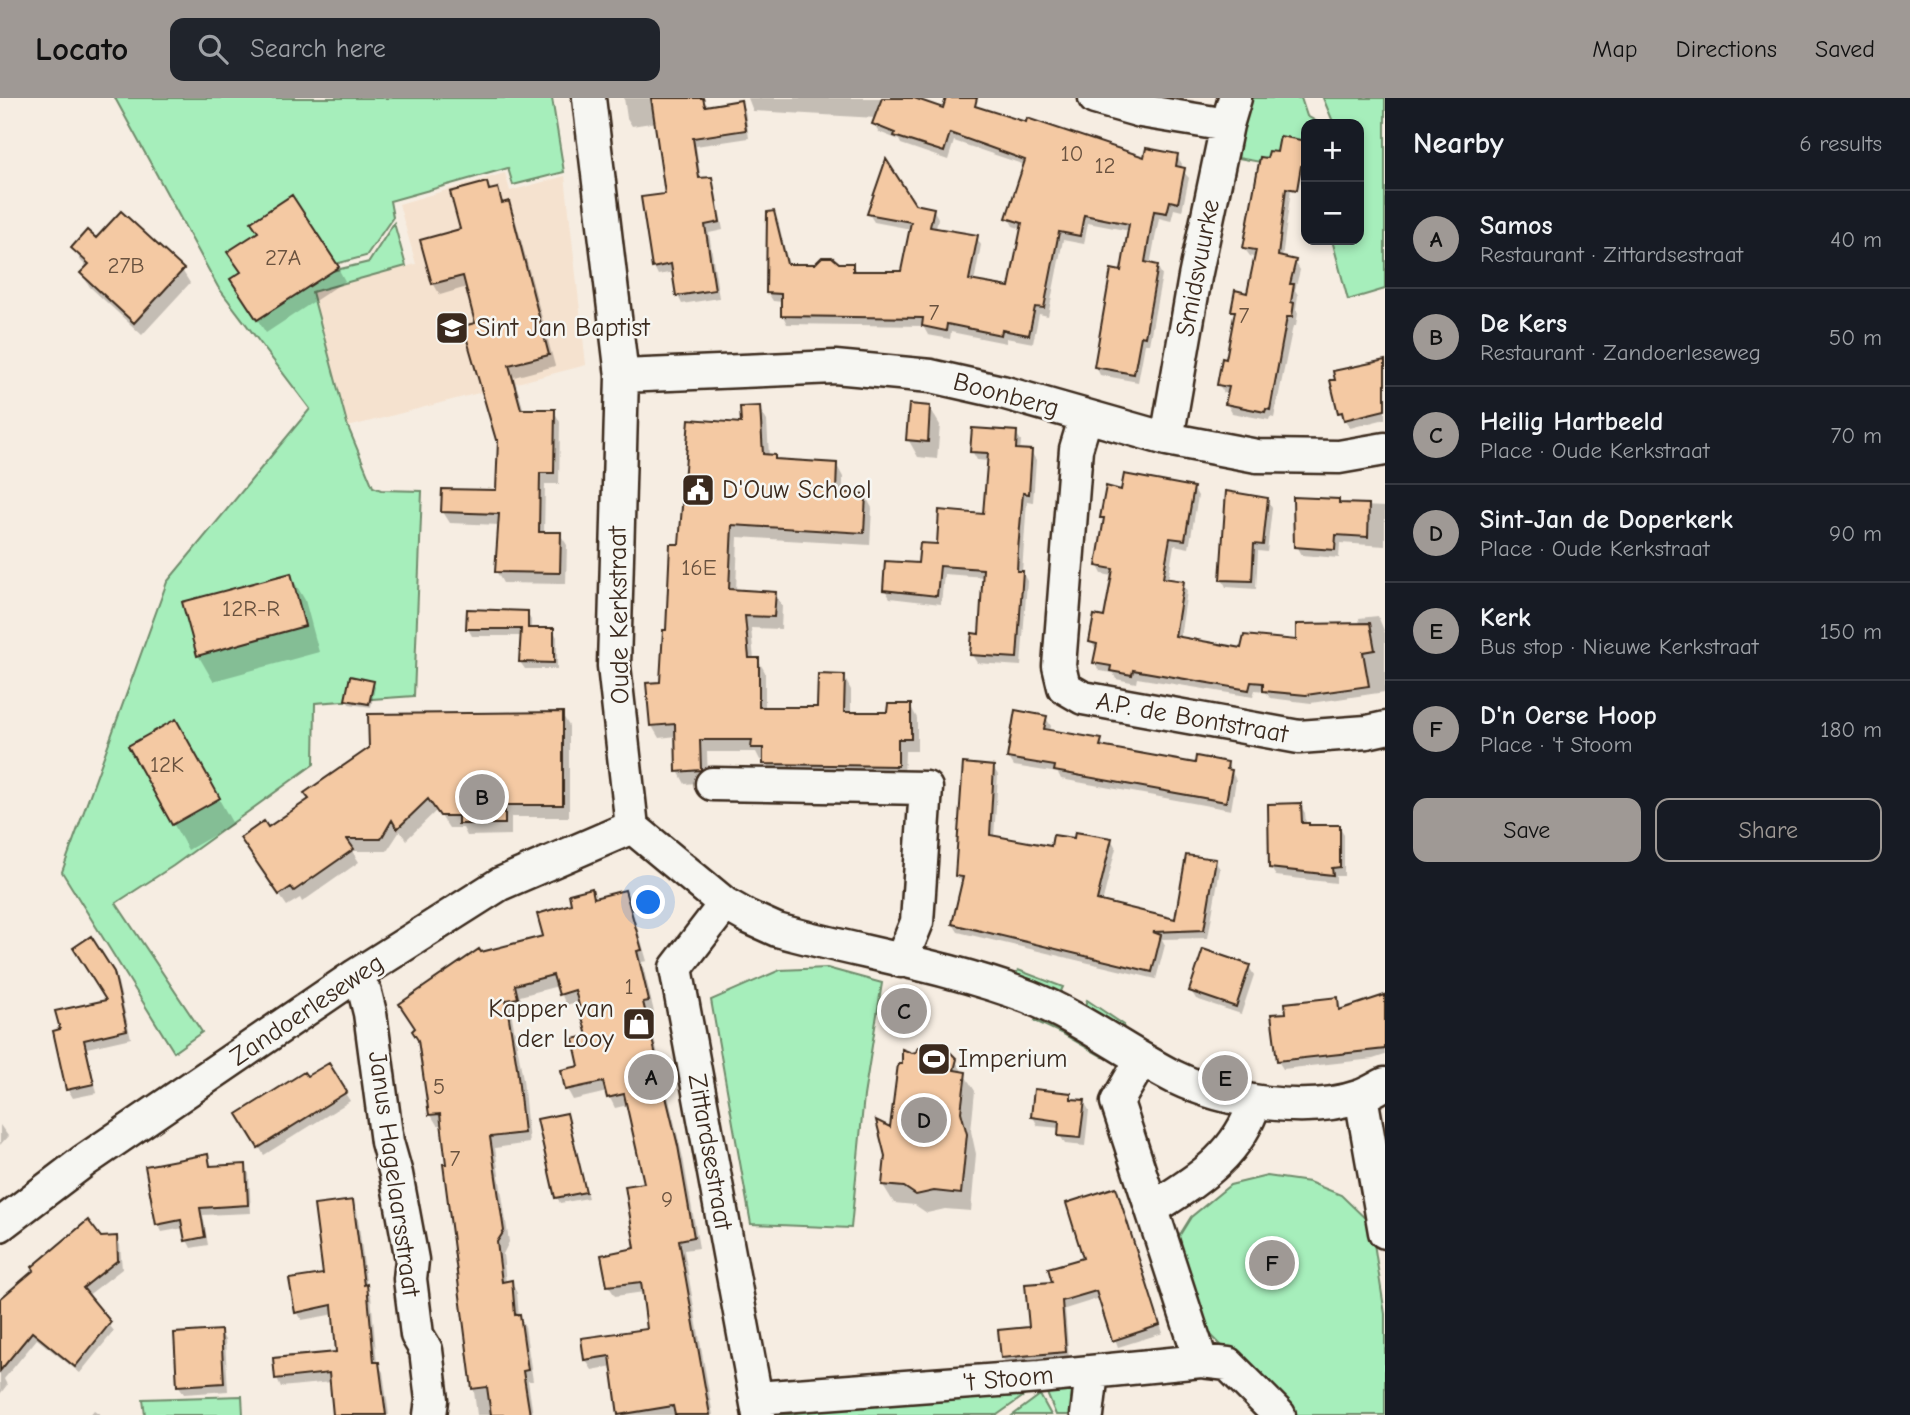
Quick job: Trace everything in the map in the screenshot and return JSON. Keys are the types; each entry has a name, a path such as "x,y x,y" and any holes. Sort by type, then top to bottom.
{"street":[{"name":"Oude Kerkstraat","path":"589,98 622,376 614,666 632,827"},
{"path":"1095,98 1141,111 1231,112"},
{"name":"Smidsvuurke","path":"1167,439 1195,277 1231,112"},
{"name":"Boonberg","path":"622,376 835,367 931,376 1002,391 1167,439 1257,456 1339,457 1385,449"},
{"name":"A.P. de Bontstraat","path":"1086,416 1076,449 1059,666 1064,687 1083,698 1298,737 1367,732 1385,728"},
{"path":"712,784 926,788 918,922 901,961"},
{"path":"632,827 725,904 748,917 777,930 988,983 1030,998 1070,1016 1176,1078 1212,1092 1255,1101 1315,1103 1373,1090 1385,1232"},
{"name":"Zandoerleseweg","path":"0,1225 84,1161 355,976 500,884 632,827"},
{"name":"Zittardsestraat","path":"725,904 676,968 757,1407"},
{"name":"Janus Hagelaarsstraat","path":"355,976 365,993 370,1013 387,1142 396,1174 412,1260 410,1279 417,1335 426,1350 432,1400 430,1415"},
{"path":"1142,1059 1117,1102 1201,1361"},
{"path":"1152,1209 1207,1173 1244,1131 1255,1101"},
{"name":"'t Stoom","path":"757,1407 1201,1361 1228,1364 1279,1415"},
{"name":"'t Stoom","path":"1087,1415 1092,1372"}],"shaded area":[{"name":"Sint Jan Baptist","path":"505,173 510,191 565,176 586,365 348,427 312,291 416,264 399,204"}],"green space":[{"path":"115,98 552,98 564,172 513,185 508,168 390,201 393,217 366,256 305,272 307,277 369,262 394,223 406,266 312,292 348,427 373,487 381,490 422,491 414,696 315,703 314,764 173,866 116,903 202,1032 174,1052 62,872 167,582 310,409 218,287"},
{"path":"1248,98 1301,98 1307,116 1312,119 1301,119 1301,169 1238,158"},
{"path":"1323,98 1385,98 1385,289 1348,300 1333,245 1364,245 1364,119 1332,119"},
{"path":"827,968 882,983 864,1096 851,1228 751,1224 711,1000 780,970"},
{"path":"1018,970 1063,987 1059,995 1015,978"},
{"path":"1087,1000 1124,1025 1122,1031 1084,1008"},
{"path":"1038,1014 1106,1049 1103,1057 1035,1021"},
{"path":"1267,1176 1309,1182 1341,1195 1371,1224 1385,1314 1385,1415 1291,1415 1209,1333 1194,1314 1173,1246 1191,1217 1230,1185"},
{"path":"1077,1383 1078,1415 1056,1415 1044,1386"},
{"path":"1035,1388 997,1415 778,1415 777,1412 786,1406"},
{"path":"1040,1395 1051,1415 1013,1415"},
{"path":"242,1396 243,1415 145,1415 143,1399"}],"building":[{"path":"651,98 703,98 705,106 741,100 746,130 693,138 699,178 712,177 720,222 705,225 715,290 676,296 671,264 652,268 641,197 665,194"},
{"path":"882,98 914,98 943,108 946,98 977,98 975,106 1026,122 1027,118 1144,157 1146,148 1178,154 1176,166 1185,168 1178,203 1170,201 1167,213 1154,211 1145,262 1158,265 1145,337 1141,336 1134,374 1094,367 1111,269 1121,271 1129,224 1084,215 1080,236 1059,232 1044,308 1035,307 1029,335 1002,330 1001,335 947,324 946,331 922,326 923,318 781,316 781,294 766,293 767,212 774,211 787,264 815,264 822,257 832,257 839,263 853,263 853,271 901,271 911,222 867,214 886,159 915,204 934,208 930,227 978,235 969,280 1009,287 1022,223 1006,218 1025,160 950,133 944,152 894,136 895,133 872,124"},
{"path":"1280,136 1301,140 1297,190 1286,188 1278,256 1296,260 1290,284 1294,284 1291,302 1294,303 1292,317 1287,317 1270,410 1266,409 1265,412 1225,404 1229,387 1217,385 1222,358 1226,359 1235,311 1231,311 1235,290 1247,293 1256,250 1243,248 1260,157 1267,158 1269,151 1277,152"},
{"path":"487,182 489,190 498,188 502,203 509,201 549,355 509,365 521,409 555,409 554,473 540,473 539,532 561,532 560,573 495,572 499,514 441,512 442,489 496,490 498,440 463,326 475,323 463,276 432,284 420,240 460,229 450,192"},
{"path":"292,195 339,267 257,320 230,279 241,272 227,252 258,232 251,222"},
{"path":"121,211 184,269 134,323 80,273 89,264 71,248 87,230 96,238"},
{"path":"1385,360 1385,410 1344,420 1342,412 1338,413 1330,380 1335,380 1333,371"},
{"path":"909,404 930,406 928,442 906,440"},
{"path":"760,406 763,454 775,455 775,459 837,463 836,492 866,494 864,533 732,525 729,589 776,592 774,617 745,616 749,658 759,658 759,707 817,707 818,674 845,675 844,712 887,712 888,704 911,704 911,739 898,739 898,766 763,764 763,748 751,748 752,740 700,740 701,770 676,772 675,724 650,726 646,683 660,682 663,630 666,630 670,544 679,544 689,419 741,423 740,407"},
{"path":"972,428 1017,431 1016,449 1032,450 1029,494 1023,493 1018,550 1017,571 1023,571 1017,658 970,655 972,633 979,634 983,569 940,566 937,596 883,590 885,561 918,563 920,543 937,544 939,510 983,514 988,453 970,452"},
{"path":"1124,474 1194,487 1185,540 1170,538 1163,578 1184,581 1175,636 1241,648 1244,635 1296,640 1296,624 1370,623 1375,650 1363,652 1369,686 1306,695 1263,691 1263,683 1251,682 1249,690 1133,670 1132,675 1110,671 1111,666 1093,663 1097,644 1089,642 1094,615 1104,617 1113,569 1096,566 1104,518 1100,518 1106,486 1121,490"},
{"path":"1226,491 1268,498 1263,545 1254,544 1252,581 1220,580"},
{"path":"1293,497 1339,499 1339,503 1369,504 1368,537 1336,535 1335,550 1294,547"},
{"path":"291,573 305,626 197,656 182,602"},
{"path":"467,609 528,611 528,628 554,628 554,663 519,662 521,629 466,629"},
{"path":"350,676 374,681 369,704 345,700"},
{"path":"1015,710 1047,716 1044,729 1102,739 1100,746 1195,763 1196,756 1228,762 1227,769 1232,770 1226,802 1054,771 1055,766 1007,758"},
{"path":"563,712 563,805 505,805 505,824 458,824 458,816 440,816 428,799 397,829 392,820 381,839 347,839 354,849 294,891 291,887 279,895 240,838 264,821 268,827 309,799 304,793 369,748 368,714"},
{"path":"176,719 220,798 172,825 128,746"},
{"path":"963,763 994,766 990,835 1051,846 1053,835 1074,838 1075,832 1112,838 1097,900 1175,919 1186,855 1216,859 1204,930 1153,932 1161,935 1152,972 952,924 963,877 955,876"},
{"path":"1301,803 1302,823 1340,825 1340,867 1332,868 1333,875 1269,868 1268,804"},
{"path":"592,888 594,898 625,890 642,950 637,951 649,1001 643,1002 678,1146 694,1237 679,1240 710,1415 675,1415 673,1406 618,1415 610,1356 584,1360 581,1338 647,1329 641,1282 607,1286 601,1255 635,1248 625,1186 644,1183 624,1094 607,1098 603,1082 565,1090 561,1070 579,1066 573,1039 587,1036 575,990 559,995 553,975 515,985 518,998 506,1000 524,1133 490,1137 504,1231 497,1242 502,1282 512,1280 515,1315 520,1314 528,1370 523,1371 530,1415 491,1415 487,1387 472,1389 443,1164 446,1164 440,1114 429,1115 418,1040 412,1031 415,1028 399,1004 479,949 481,952 543,936 537,914 571,904 569,894"},
{"path":"91,936 114,972 127,1030 84,1040 94,1084 66,1090 53,1031 60,1029 55,1011 106,1000 73,948"},
{"path":"1203,949 1250,965 1236,1007 1189,991"},
{"path":"1385,995 1385,1049 1277,1061 1271,1014 1286,1013 1285,1003 1338,997 1339,1010"},
{"path":"918,1047 949,1051 957,1059 954,1070 966,1072 961,1112 967,1134 961,1194 934,1191 916,1195 904,1187 882,1185 885,1156 876,1120 890,1127 898,1064 902,1064 902,1049 912,1053 916,1052"},
{"path":"329,1063 347,1092 258,1148 237,1114 304,1072 307,1076"},
{"path":"1034,1089 1071,1093 1071,1099 1085,1100 1080,1138 1058,1136 1059,1121 1031,1117"},
{"path":"567,1113 586,1192 555,1198 537,1119"},
{"path":"208,1154 210,1166 246,1164 248,1205 200,1208 205,1237 185,1241 181,1220 156,1225 145,1166"},
{"path":"1116,1187 1160,1325 1112,1341 1096,1291 1062,1301 1066,1352 1001,1358 998,1330 1029,1327 1025,1284 1052,1282 1048,1268 1083,1258 1066,1203"},
{"path":"353,1200 364,1285 367,1284 374,1362 379,1362 386,1415 333,1415 329,1373 275,1379 273,1358 336,1352 332,1305 295,1313 289,1279 323,1274 314,1205"},
{"path":"88,1220 101,1237 117,1236 118,1260 83,1288 111,1322 75,1367 32,1332 0,1371 0,1299 34,1270 32,1267"},
{"path":"221,1330 224,1383 177,1386 174,1333"}],"place":[{"name":"Sint Jan Baptist","path":"452,328"},
{"name":"D'Ouw School","path":"698,490"},
{"name":"De Kers","path":"482,797"},
{"name":"Heilig Hartbeeld","path":"904,1011"},
{"name":"Kapper van der Looy","path":"639,1024"},
{"name":"Imperium","path":"934,1059"},
{"name":"Samos","path":"651,1077"},
{"name":"Kerk","path":"1225,1078"},
{"name":"Sint-Jan de Doperkerk","path":"924,1120"},
{"name":"D'n Oerse Hoop","path":"1272,1263"}]}
